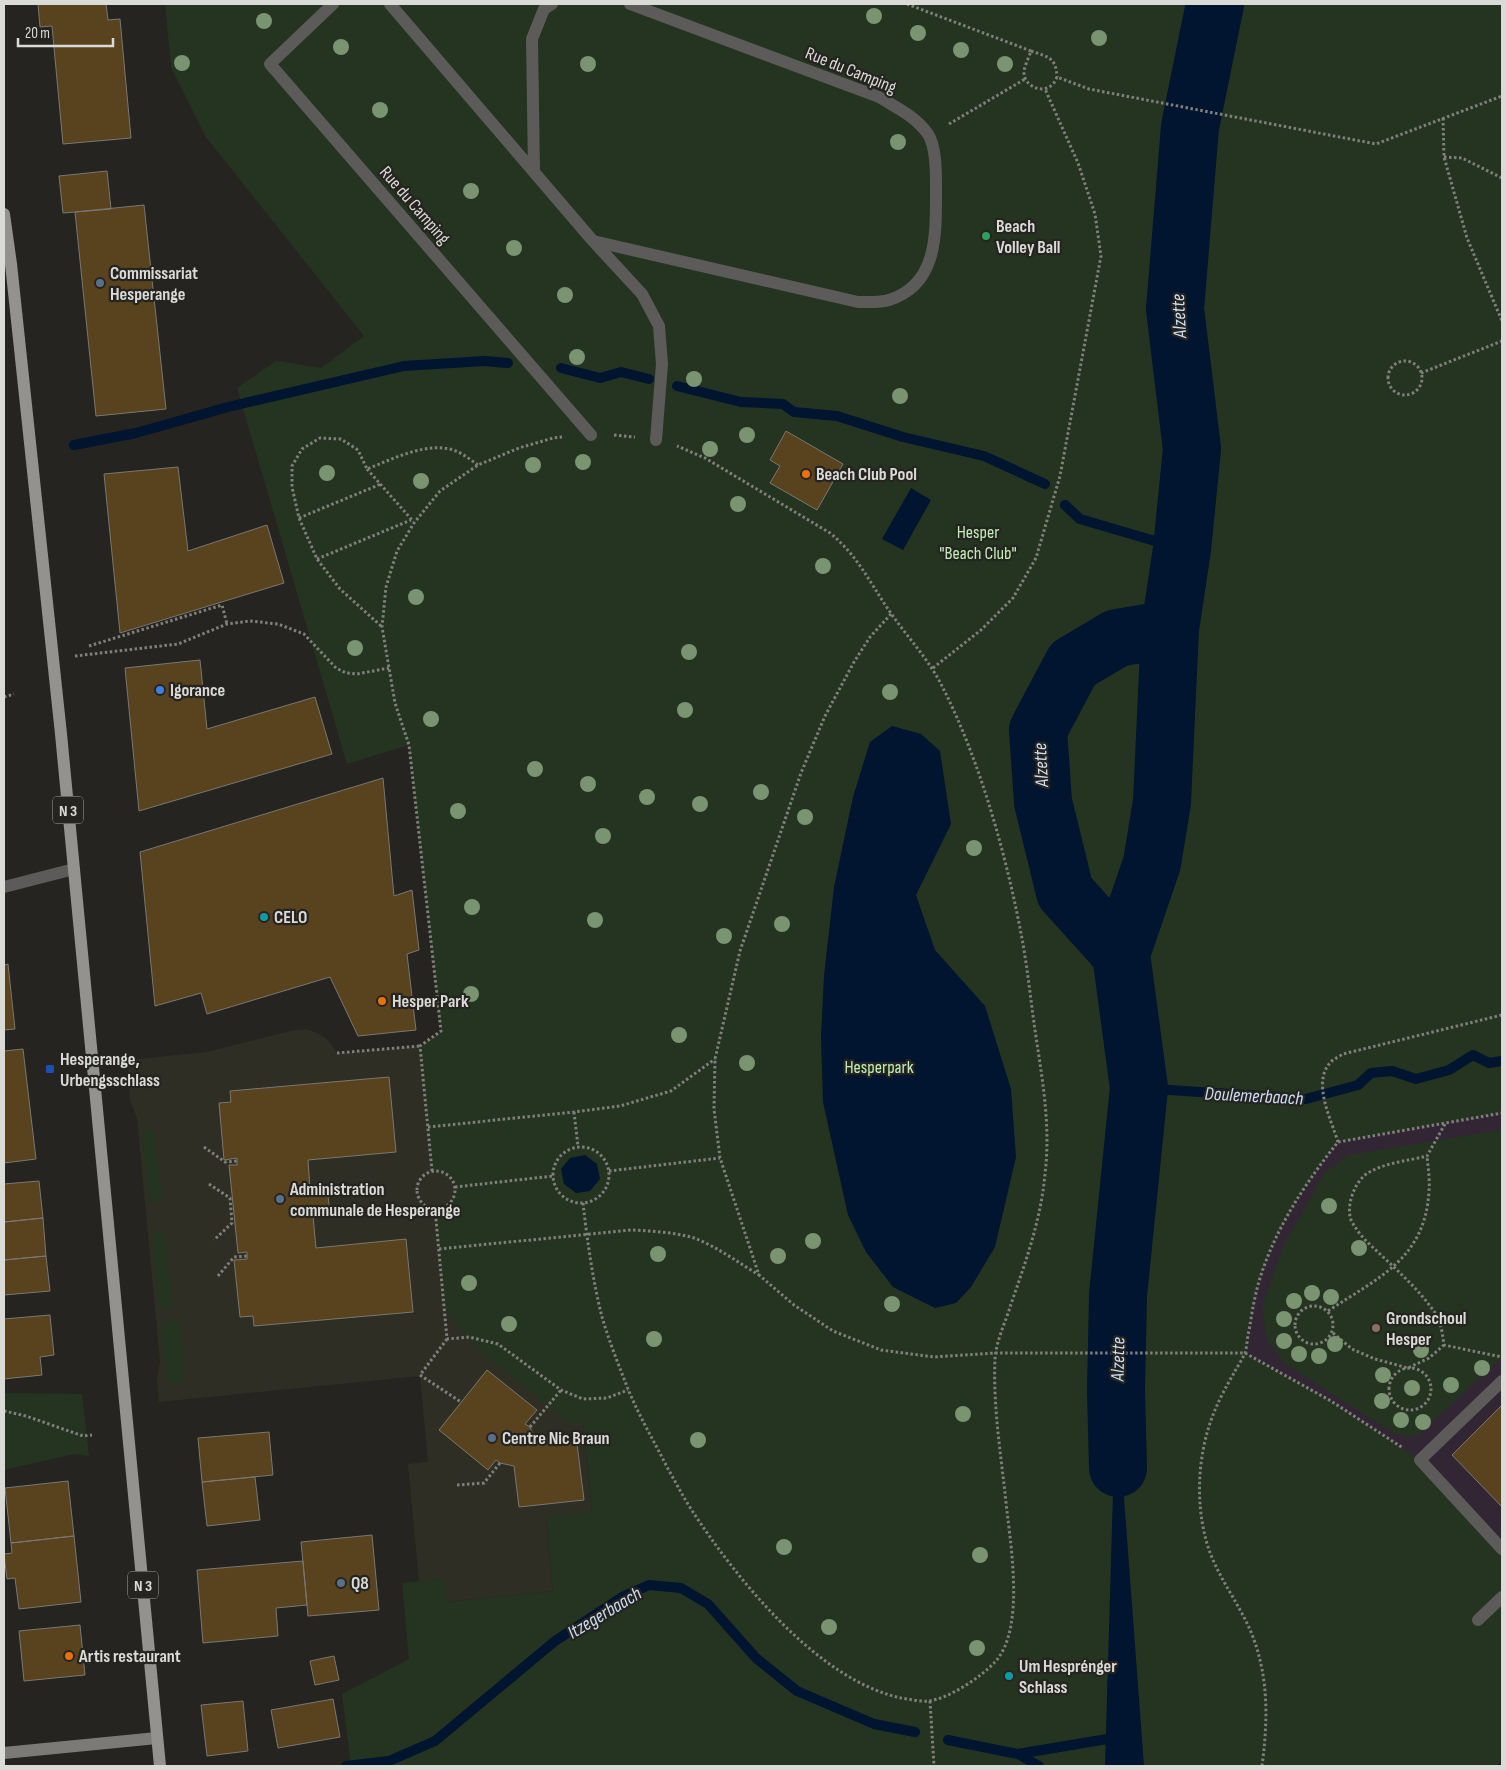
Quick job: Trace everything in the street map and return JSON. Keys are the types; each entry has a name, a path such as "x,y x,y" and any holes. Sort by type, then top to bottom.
{"main road":[{"name":"N 3","path":"4,214 7,264 53,658 160,1766"},
{"path":"4,1753 157,1738"}],"street":[{"name":"Rue du Camping","path":"333,4 270,64 591,435"},
{"path":"390,4 593,241 642,294 659,326 662,364 656,440"},
{"path":"534,172 532,39 544,9 552,4"},
{"name":"Rue du Camping","path":"593,241 858,302 888,301 911,290 927,270 936,235 936,164 929,135 912,116 879,97 630,4"},
{"path":"4,888 74,869"},
{"path":"1502,1381 1420,1460 1502,1549"},
{"path":"1478,1620 1502,1597"}],"path":[{"path":"907,4 1031,51 1051,59 1057,66 1057,77 1053,84 1045,89 1029,85 1025,79 1024,71 1031,51"},
{"path":"1057,77 1089,89 1376,144 1502,96"},
{"path":"929,135 1025,79"},
{"path":"933,668 981,630 1013,598 1036,558 1062,467 1101,256 1095,214 1078,163 1045,89"},
{"path":"1442,118 1444,157 1467,238 1502,321"},
{"path":"1444,157 1462,158 1502,178"},
{"path":"1421,373 1502,341"},
{"path":"1400,362 1410,362 1419,368 1421,373 1421,384 1414,393 1408,395 1396,393 1389,384 1389,373 1395,364 1400,362"},
{"path":"337,1053 420,1046 441,1032 409,745 395,703 382,627 386,587 396,551 412,521 440,491 478,465 519,448 554,438 622,435 656,440 682,447 704,458 830,533 845,545 856,560 891,614 933,668 945,690 970,749 994,823 1011,886 1024,946 1046,1108 1048,1139 1042,1203 1034,1238 995,1353 997,1416 1014,1578 1013,1606 1009,1630 996,1661 961,1689 930,1701 886,1695 835,1667 811,1650 780,1622 746,1583 689,1506 628,1390 602,1316 583,1203"},
{"path":"382,627 340,589 317,559 299,518 292,487 292,466 302,449 320,438 341,439 358,450 367,469 412,521"},
{"path":"367,469 409,452 433,447 457,451 478,465"},
{"path":"299,518 380,484"},
{"path":"317,559 412,521"},
{"path":"89,646 222,605 227,624"},
{"path":"759,1275 720,1158 714,1110 715,1059 740,951 801,772 825,716 854,662 870,637 891,614"},
{"path":"53,658 178,644 227,624 250,621 278,624 304,634 336,668 346,672 357,674 389,668"},
{"path":"4,697 14,694"},
{"path":"1338,1142 1322,1090 1323,1077 1327,1067 1333,1060 1343,1054 1502,1016"},
{"path":"420,1046 432,1171"},
{"path":"428,1127 620,1106 671,1091 715,1059"},
{"path":"574,1112 578,1146"},
{"path":"1262,1766 1267,1709 1260,1656 1251,1631 1216,1568 1206,1541 1200,1509 1200,1472 1205,1442 1214,1412 1245,1353 1261,1275 1274,1241 1292,1208 1312,1176 1338,1142 1502,1114"},
{"path":"1328,1310 1394,1268 1418,1238 1426,1214 1429,1190 1427,1156 1445,1124"},
{"path":"578,1146 595,1150 607,1163 609,1171 605,1189 599,1196 583,1203 566,1199 554,1184 553,1176 556,1160 562,1153 578,1146"},
{"path":"204,1147 225,1162 237,1161"},
{"path":"1427,1156 1381,1167 1365,1175 1355,1188 1351,1202 1350,1217 1358,1232 1413,1286 1434,1310 1442,1324 1444,1345"},
{"path":"609,1171 720,1158"},
{"path":"437,1170 447,1174 455,1186 451,1202 442,1208 435,1209 424,1205 419,1200 416,1189 421,1177 432,1171 437,1170"},
{"path":"455,1186 553,1176"},
{"path":"209,1184 230,1198 232,1223 214,1240"},
{"path":"435,1209 447,1339 420,1375 461,1402"},
{"path":"439,1249 631,1230 662,1232 694,1238 726,1255 759,1275 794,1305 833,1331 881,1350 934,1357 995,1353 1245,1353 1331,1401 1420,1460"},
{"path":"218,1276 234,1257 247,1256"},
{"path":"1316,1305 1328,1310 1334,1320 1333,1333 1324,1342 1311,1344 1300,1338 1296,1332 1296,1319 1303,1309 1316,1305"},
{"path":"1333,1333 1352,1349 1375,1359 1408,1368 1415,1368 1426,1376 1431,1388 1428,1400 1418,1408 1411,1410 1404,1409 1392,1400 1389,1387 1391,1380 1401,1370 1408,1368 1428,1358 1444,1345"},
{"path":"447,1339 469,1337 498,1344 561,1390 583,1399 607,1398 628,1390"},
{"path":"1444,1345 1502,1357"},
{"path":"530,1427 561,1390"},
{"path":"4,1411 26,1416 83,1436 92,1435"},
{"path":"458,1485 484,1483 500,1463"},
{"path":"930,1701 934,1766"}],"shaded area":[{"path":"307,1029 320,1034 330,1042 337,1053 420,1046 432,1171 437,1170 447,1174 455,1187 451,1202 442,1208 436,1209 583,1422 592,1512 546,1517 553,1591 446,1602 444,1579 419,1582 408,1464 428,1462 420,1376 159,1402 157,1381 160,1361 137,1118 130,1100 127,1060 207,1052 294,1030"},
{"name":"Grondschoul Hesper","path":"1502,1112 1502,1549 1245,1353 1253,1303 1274,1241 1291,1208 1338,1142"}],"green space":[{"name":"Hesperpark","path":"165,4 1193,4 1175,74 1223,85 1242,4 1502,4 1502,1112 1338,1142 1284,1221 1268,1256 1255,1293 1245,1353 1331,1401 1420,1460 1502,1549 1502,1760 1496,1766 351,1766 342,1694 409,1659 402,1583 444,1579 447,1602 553,1591 546,1517 592,1511 583,1422 570,1423 483,1354 444,1309 435,1209 451,1201 455,1187 448,1175 432,1171 420,1046 441,1031 409,745 347,764 237,388 276,361 321,368 364,336 206,137 171,67"},
{"path":"147,1129 152,1130 154,1135 162,1196 161,1200 157,1203 152,1202 149,1197 142,1136 143,1132"},
{"name":"Grondschoul Hesper","path":"1502,1130 1502,1357 1419,1434 1407,1437 1393,1433 1284,1363 1267,1339 1262,1308 1272,1278 1284,1245 1324,1174 1348,1155"},
{"path":"154,1233 163,1233 165,1238 172,1301 171,1306 166,1309 161,1307 159,1303 152,1239"},
{"path":"169,1319 176,1320 180,1325 185,1374 183,1381 177,1384 171,1383 166,1378 161,1327"},
{"path":"4,1393 82,1394 89,1456 74,1454 4,1470"}],"water":[{"path":"1193,4 1242,4 1223,85 1175,74"},
{"path":"911,488 931,500 903,550 882,539"},
{"path":"892,726 921,734 940,751 951,824 916,895 935,950 985,1006 1011,1089 1016,1157 995,1247 971,1287 956,1303 935,1308 893,1287 866,1252 848,1215 823,1102 821,1037 824,976 834,887 853,797 870,742"},
{"path":"585,1155 597,1164 600,1179 590,1191 576,1193 564,1184 561,1169 570,1158"},
{"name":"Alzette","path":"1116,1390 1144,1766 1105,1766"}],"building":[{"path":"38,4 106,4 108,20 120,19 131,138 63,144 52,26 40,27"},
{"path":"107,171 111,209 63,213 59,176"},
{"path":"144,205 166,409 96,416 75,212"},
{"name":"Beach Club Pool","path":"786,431 843,464 817,510 770,483 780,466 770,460"},
{"path":"178,467 188,551 267,525 284,583 120,633 104,474"},
{"path":"200,660 207,729 315,697 332,754 139,811 125,668"},
{"path":"383,778 394,896 412,890 419,950 407,954 416,1030 358,1036 330,977 207,1014 201,993 155,1006 140,852"},
{"path":"8,964 15,1029 4,1030 4,965"},
{"path":"23,1049 36,1159 4,1163 4,1051"},
{"name":"Administration communale de Hesperange","path":"389,1077 396,1152 308,1160 310,1188 327,1186 330,1214 313,1216 316,1248 406,1239 413,1312 254,1326 253,1316 240,1317 234,1260 247,1259 247,1252 238,1253 229,1165 237,1165 237,1158 224,1160 219,1103 231,1102 230,1091"},
{"path":"39,1181 43,1218 4,1222 4,1184"},
{"path":"43,1218 46,1256 4,1260 4,1222"},
{"path":"46,1256 50,1291 4,1295 4,1260"},
{"path":"50,1315 54,1355 40,1357 42,1375 4,1379 4,1319"},
{"name":"Centre Nic Braun","path":"487,1370 537,1410 525,1424 530,1427 536,1440 576,1436 584,1500 519,1507 514,1466 500,1463 496,1460 488,1470 439,1430"},
{"path":"1502,1405 1502,1507 1452,1455"},
{"path":"269,1432 273,1475 202,1482 198,1438"},
{"path":"255,1477 260,1520 207,1526 202,1482"},
{"path":"68,1481 74,1536 11,1543 5,1488"},
{"name":"Q8","path":"372,1535 379,1610 308,1616 301,1542"},
{"path":"74,1536 81,1602 19,1609 15,1578 7,1579 4,1554 12,1553 11,1543"},
{"path":"303,1561 307,1605 276,1608 278,1636 203,1643 197,1570"},
{"path":"80,1625 85,1675 24,1681 19,1631"},
{"path":"334,1656 339,1680 315,1685 310,1661"},
{"path":"333,1699 340,1737 278,1748 271,1710"},
{"path":"243,1701 248,1751 207,1756 201,1705"}],"waterway":[{"name":"Alzette","path":"1118,1468 1116,1390 1118,1295 1139,1088 1121,954 1152,863 1162,802 1170,629 1182,549 1192,449 1175,309 1190,127 1215,4"},
{"path":"74,445 136,433 228,407 404,366 484,361 508,363"},
{"path":"561,368 600,378 621,372 649,379"},
{"path":"677,386 741,402 783,404 794,412 837,416 903,437 984,456 1045,484"},
{"path":"1065,505 1080,519 1182,549"},
{"name":"Alzette","path":"1121,954 1065,892 1043,802 1038,730 1073,664 1117,638 1170,629"},
{"name":"Doulemerbaach","path":"1139,1088 1306,1099 1358,1085 1371,1073 1392,1071 1416,1079 1449,1070 1473,1055 1489,1063 1502,1061"},
{"name":"Itzegerbaach","path":"346,1766 389,1761 435,1741 555,1641 624,1596 649,1585 681,1588 708,1604 756,1658 797,1691 874,1724 915,1732"},
{"name":"Itzegerbaach","path":"948,1740 1018,1754 1119,1737"},
{"path":"1018,1754 1039,1766"}],"place":[{"name":"Beach Volley Ball","path":"986,236"},
{"name":"Commissariat Hesperange","path":"100,283"},
{"name":"Beach Club Pool","path":"806,474"},
{"name":"Igorance","path":"160,690"},
{"name":"CELO","path":"264,917"},
{"name":"Hesper Park","path":"382,1001"},
{"name":"Hesperange, Urbengsschlass","path":"50,1069"},
{"name":"Administration communale de Hesperange","path":"280,1199"},
{"name":"Grondschoul Hesper","path":"1376,1328"},
{"name":"Centre Nic Braun","path":"492,1438"},
{"name":"Q8","path":"341,1583"},
{"name":"Artis restaurant","path":"69,1656"},
{"name":"Um Hesprénger Schlass","path":"1009,1676"}],"park label":[{"name":"Hesper \"Beach Club\"","path":"978,542"}]}
